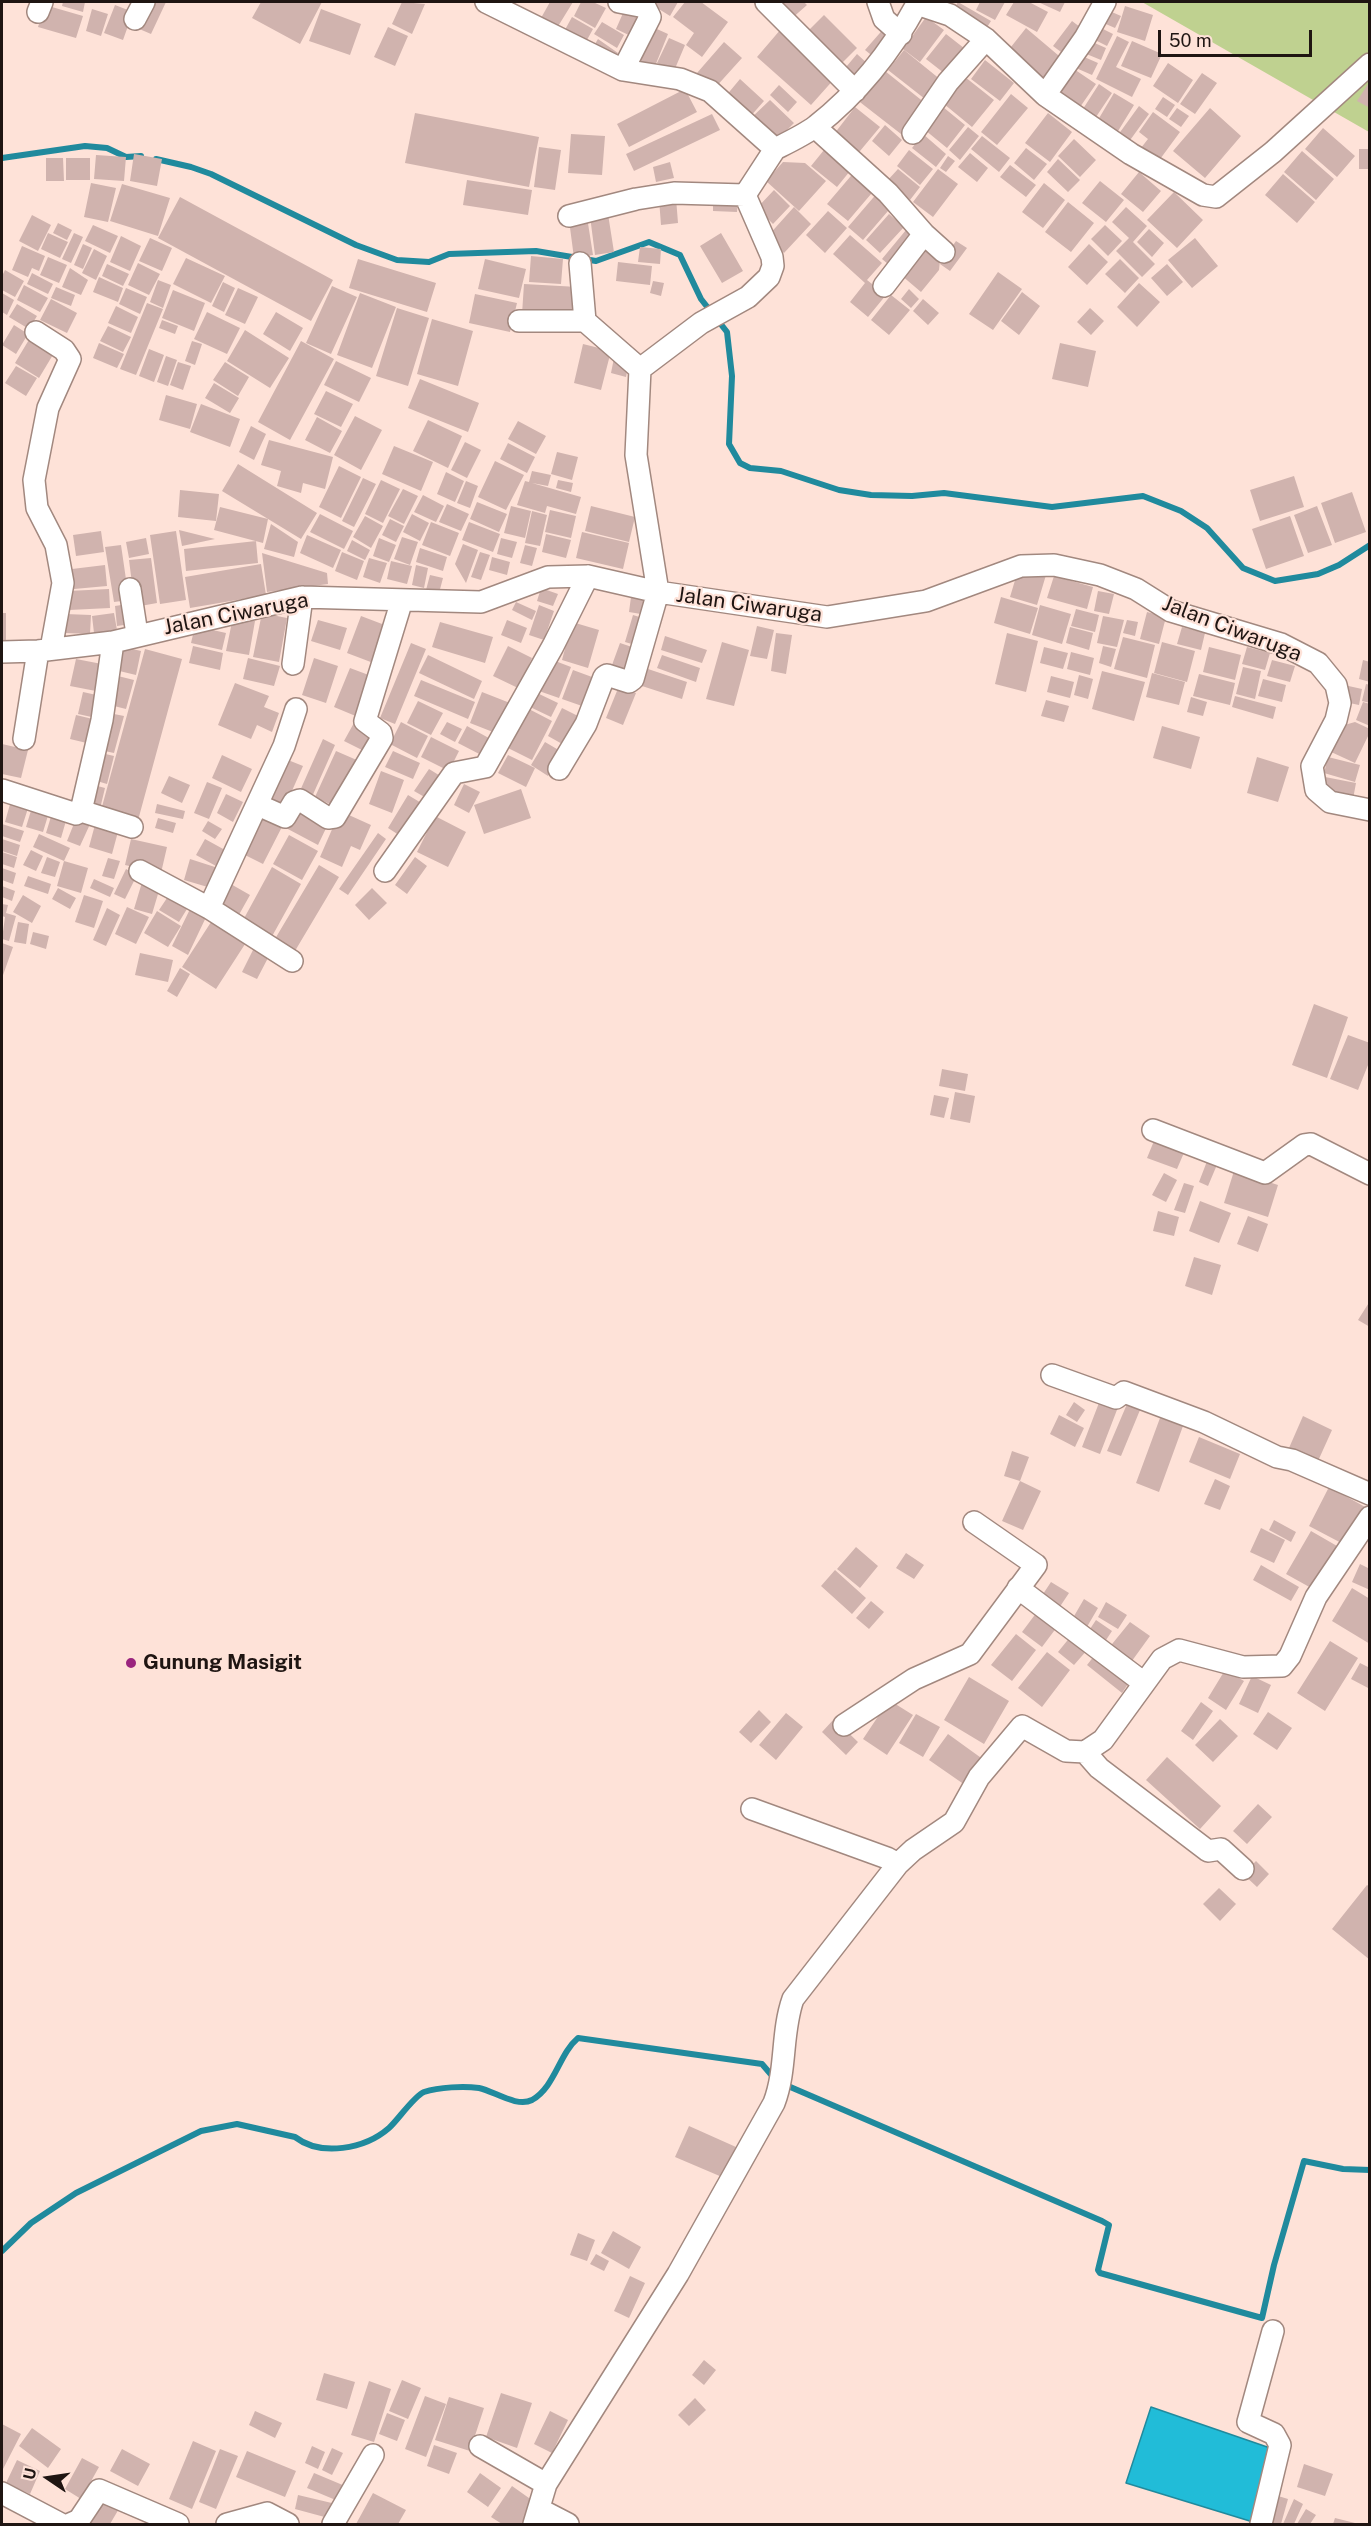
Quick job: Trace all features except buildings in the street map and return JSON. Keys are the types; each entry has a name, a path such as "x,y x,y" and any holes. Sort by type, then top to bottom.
{"street":[{"path":"486,2 520,9 623,70 680,79 711,91 775,149"},
{"path":"619,2 645,7 650,17 623,70"},
{"path":"766,2 855,91"},
{"path":"878,2 884,19 901,34"},
{"path":"1045,94 1074,56 1105,2"},
{"path":"745,195 775,149 814,127 855,91 901,34 917,3 950,15 986,39 1045,94 1131,154 1203,195 1216,197 1273,152 1370,64"},
{"path":"913,133 948,82 986,39"},
{"path":"814,127 888,193 924,234 944,252"},
{"path":"569,216 636,199 674,193 745,195"},
{"path":"640,369 701,323 748,297 769,277 773,266 772,257 745,195"},
{"path":"884,286 924,234"},
{"path":"579,264 585,321"},
{"path":"519,321 585,321 640,369"},
{"path":"24,739 45,650 62,600 62,573 56,545 36,508 34,480 48,408 70,359 64,350 36,333"},
{"path":"559,769 586,724 604,677 607,675 629,682 633,679 658,592 636,455 640,369"},
{"name":"Jalan Ciwaruga","path":"2,652 45,650 113,642 137,634 303,597 480,602 548,577 588,576 658,592 827,617 926,602 1021,566 1054,565 1100,575 1136,589 1172,611 1281,644 1318,663 1336,685 1340,703 1336,720 1312,766 1316,790 1330,802 1370,810"},
{"path":"385,871 454,773 485,767 554,646 588,576"},
{"path":"130,589 137,634"},
{"path":"293,664 303,597"},
{"path":"258,805 285,817 294,802 300,800 328,818 335,817 382,738 381,733 365,721 402,600"},
{"path":"2,790 76,814 81,810 102,720 113,642"},
{"path":"209,908 284,746 296,709"},
{"path":"81,810 132,827"},
{"path":"140,871 209,908 292,961"},
{"path":"1153,1130 1265,1173 1304,1145 1311,1144 1370,1174"},
{"path":"1052,1375 1116,1398 1124,1392 1204,1422 1277,1457 1292,1460 1370,1494"},
{"path":"568,2524 537,2517 546,2484 678,2274 774,2103 782,2082 788,2014 793,1999 897,1864 954,1822 979,1777 1022,1726 1066,1751 1085,1752 1102,1740 1162,1659 1179,1650 1243,1667 1282,1666 1290,1656 1316,1597 1370,1517"},
{"path":"844,1725 914,1679 970,1654 1036,1565 974,1522"},
{"path":"1018,1588 1144,1683"},
{"path":"1085,1752 1099,1768 1208,1851 1221,1849 1243,1869"},
{"path":"753,1809 887,1858 897,1864"},
{"path":"1261,2524 1280,2445 1274,2434 1248,2422 1273,2331"},
{"path":"480,2446 546,2484"},
{"path":"333,2524 373,2455"},
{"path":"70,2524 79,2520 99,2490 178,2524"},
{"path":"2,2493 61,2524"},
{"path":"227,2524 267,2513 288,2524"}],"green space":[{"path":"1142,2 1369,2 1369,132"}],"water":[{"path":"1151,2407 1273,2449 1253,2522 1126,2483"}],"waterway":[{"path":"2,158 85,146 107,148 126,157 141,156"},
{"path":"156,159 211,174 356,245 397,260 429,262 449,254 536,251 596,261 649,242 680,255 701,299 727,332 732,376 729,444 740,463 750,468 781,471 839,490 871,495 912,496 944,493 1052,507 1143,496 1181,511 1207,528 1243,568 1275,581 1318,574 1339,565 1370,545"},
{"path":"2,2251 31,2223 76,2193 201,2131 237,2124 295,2137 317,2147 343,2148 356,2145 368,2141 389,2128 420,2094 430,2090 473,2087 513,2101 532,2100 552,2079 566,2053 578,2038 762,2064 774,2078"},
{"path":"788,2086 1109,2225 1098,2270 1100,2273 1262,2318 1274,2265 1304,2161 1343,2169 1370,2170"}],"place":[{"name":"Gunung Masigit","path":"131,1663"}]}
